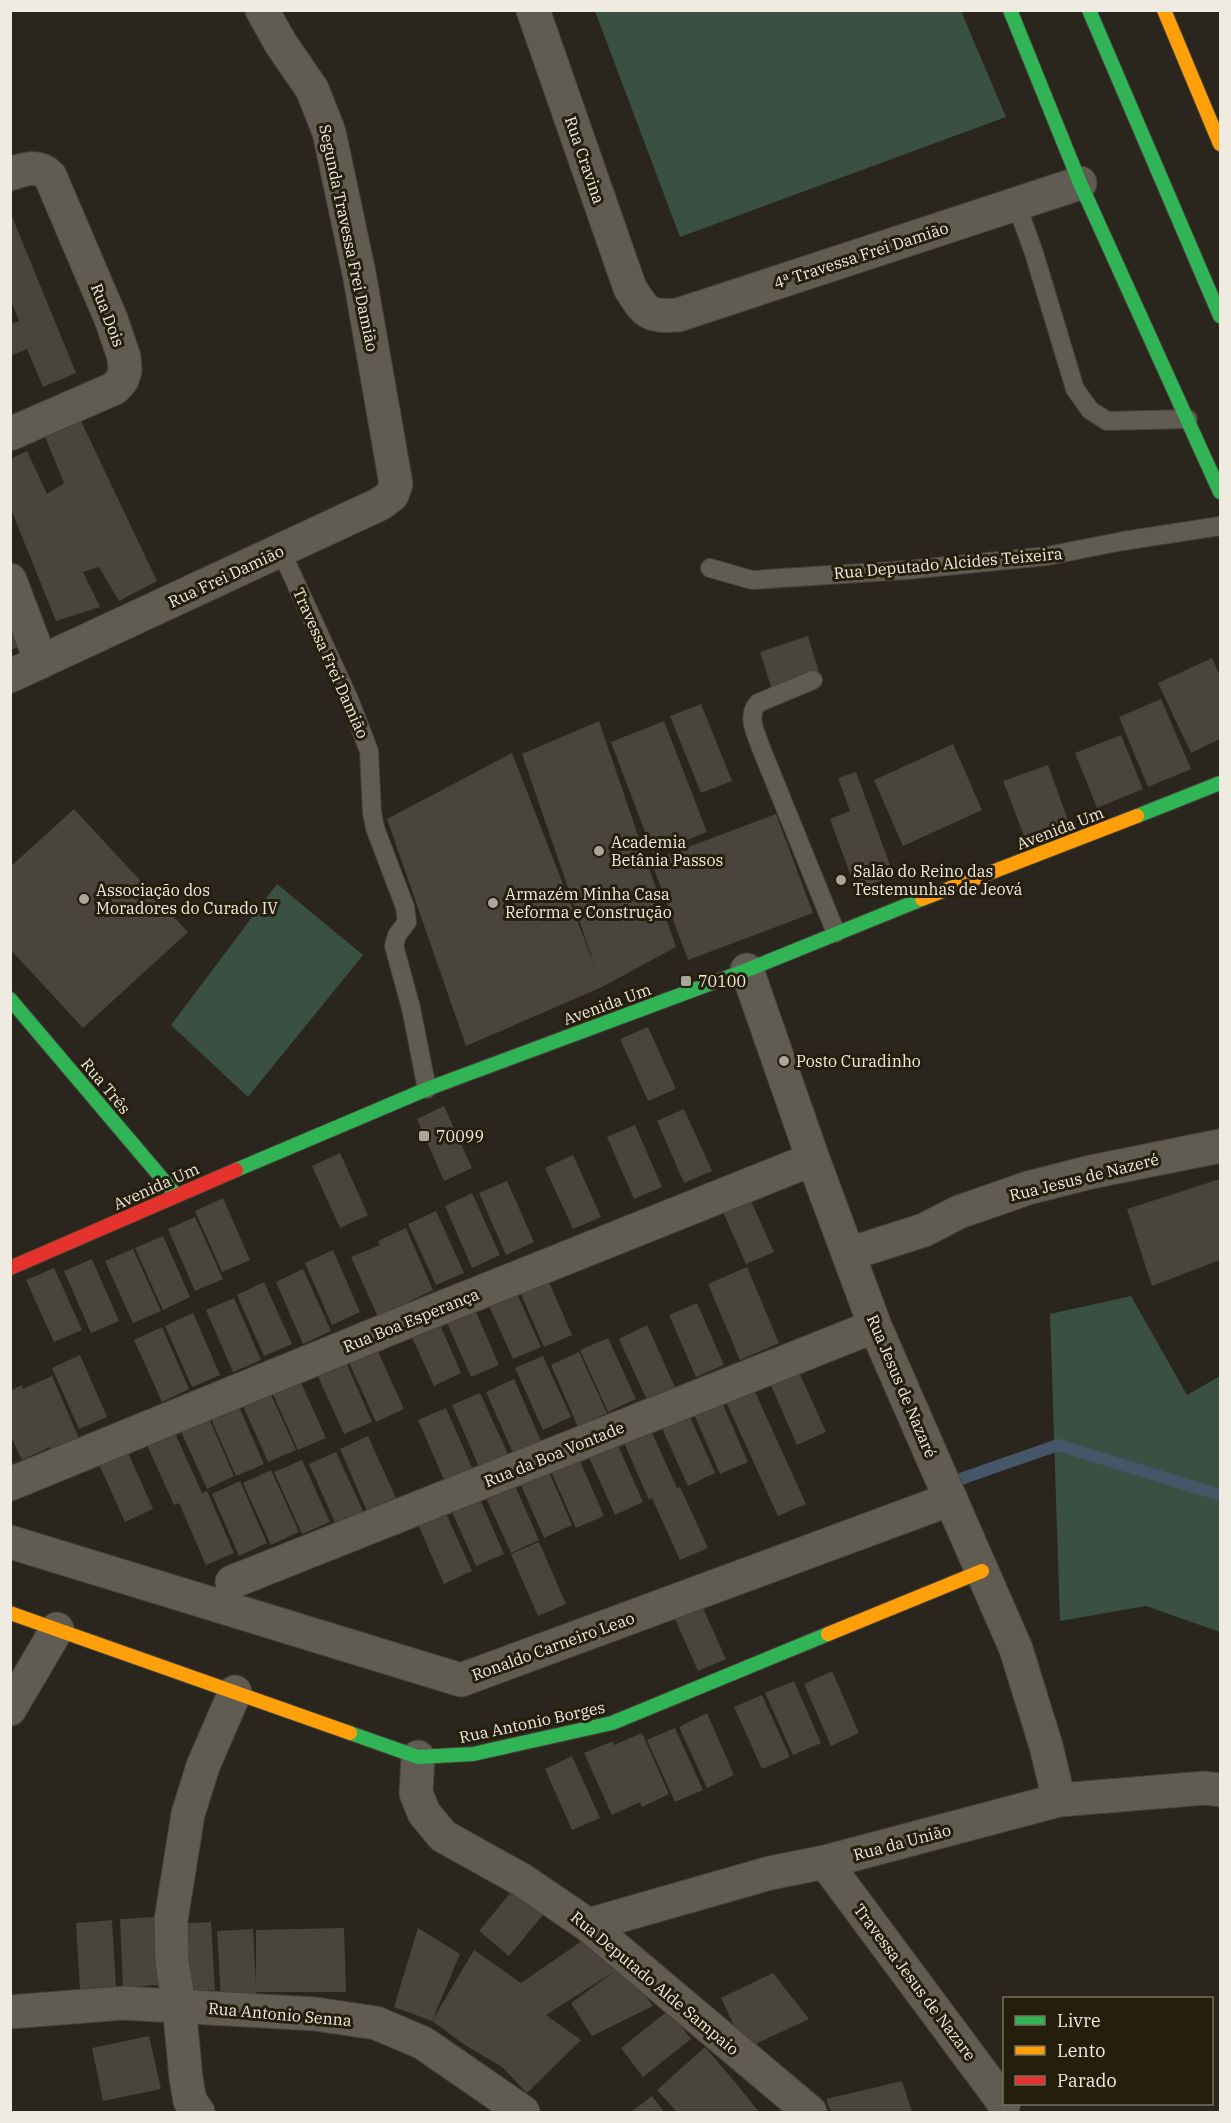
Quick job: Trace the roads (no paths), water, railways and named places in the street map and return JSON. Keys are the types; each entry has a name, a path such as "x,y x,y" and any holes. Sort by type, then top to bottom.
{"main road":[{"path":"1010,10 1080,183 1221,492"},
{"path":"1089,10 1221,316"},
{"path":"1164,10 1221,144"},
{"name":"Avenida Um","path":"10,1268 427,1089 747,970 1221,783"},
{"name":"Rua Três","path":"10,999 176,1195"},
{"name":"Rua Antonio Borges","path":"10,1613 418,1757 473,1754 612,1723 982,1571"}],"street":[{"name":"Segunda Travessa Frei Damião","path":"262,10 281,44 312,89 329,132 359,273 390,445"},
{"name":"Rua Cravina","path":"533,10 630,288 643,307"},
{"name":"Rua Dois","path":"10,174 28,168 39,168 50,176 111,319 124,357 125,371 122,380 115,388 10,434"},
{"name":"4ª Travessa Frei Damião","path":"643,307 656,316 678,315 1080,183"},
{"name":"Rua Frei Damião","path":"10,676 380,504 392,495 396,484 390,445"},
{"path":"10,580 41,662"},
{"name":"Rua Jesus de Nazaré","path":"747,970 813,1159 875,1326 1016,1649 1046,1746 1059,1800"},
{"name":"Rua Jesus de Nazeré","path":"849,1254 924,1230 960,1212 1028,1188 1091,1172 1221,1146"},
{"name":"Rua Boa Esperança","path":"10,1484 813,1159"},
{"name":"Rua da Boa Vontade","path":"232,1582 875,1326"},
{"name":"Ronaldo Carneiro Leao","path":"10,1542 461,1680 951,1499"},
{"path":"10,1709 57,1629"},
{"path":"198,2112 190,2101 188,2090 172,1962 171,1920 188,1814 203,1766 235,1692"},
{"name":"Rua Deputado Alde Sampaio","path":"418,1757 416,1793 424,1812 443,1836 522,1880 588,1924 810,2112"},
{"name":"Rua da União","path":"588,1924 770,1873 825,1862 1059,1800 1205,1788 1221,1790"},
{"name":"Travessa Jesus de Nazare","path":"825,1862 1003,2100"},
{"name":"Rua Antonio Senna","path":"10,2012 123,2003 315,2014 376,2023 423,2043 523,2112"}],"lane":[{"path":"1016,204 1076,389 1090,410 1107,421 1188,419"},
{"name":"Rua Deputado Alcides Teixeira","path":"710,568 752,580 907,570 1047,556 1221,526"},
{"name":"Travessa Frei Damião","path":"282,551 349,699 369,751 375,828 405,907 407,922 397,934 394,946 411,1008 427,1089"},
{"path":"813,680 758,703 751,717 761,748 836,933"}],"waterway":[{"path":"952,1482 1058,1445 1220,1495"}],"place":[{"name":"Academia Betânia Passos","path":"599,851"},
{"name":"Salão do Reino das Testemunhas de Jeová","path":"841,880"},
{"name":"Associação dos Moradores do Curado IV","path":"84,899"},
{"name":"Armazém Minha Casa Reforma e Construção","path":"493,903"},
{"name":"70100","path":"686,981"},
{"name":"Posto Curadinho","path":"784,1061"},
{"name":"70099","path":"424,1136"}]}
